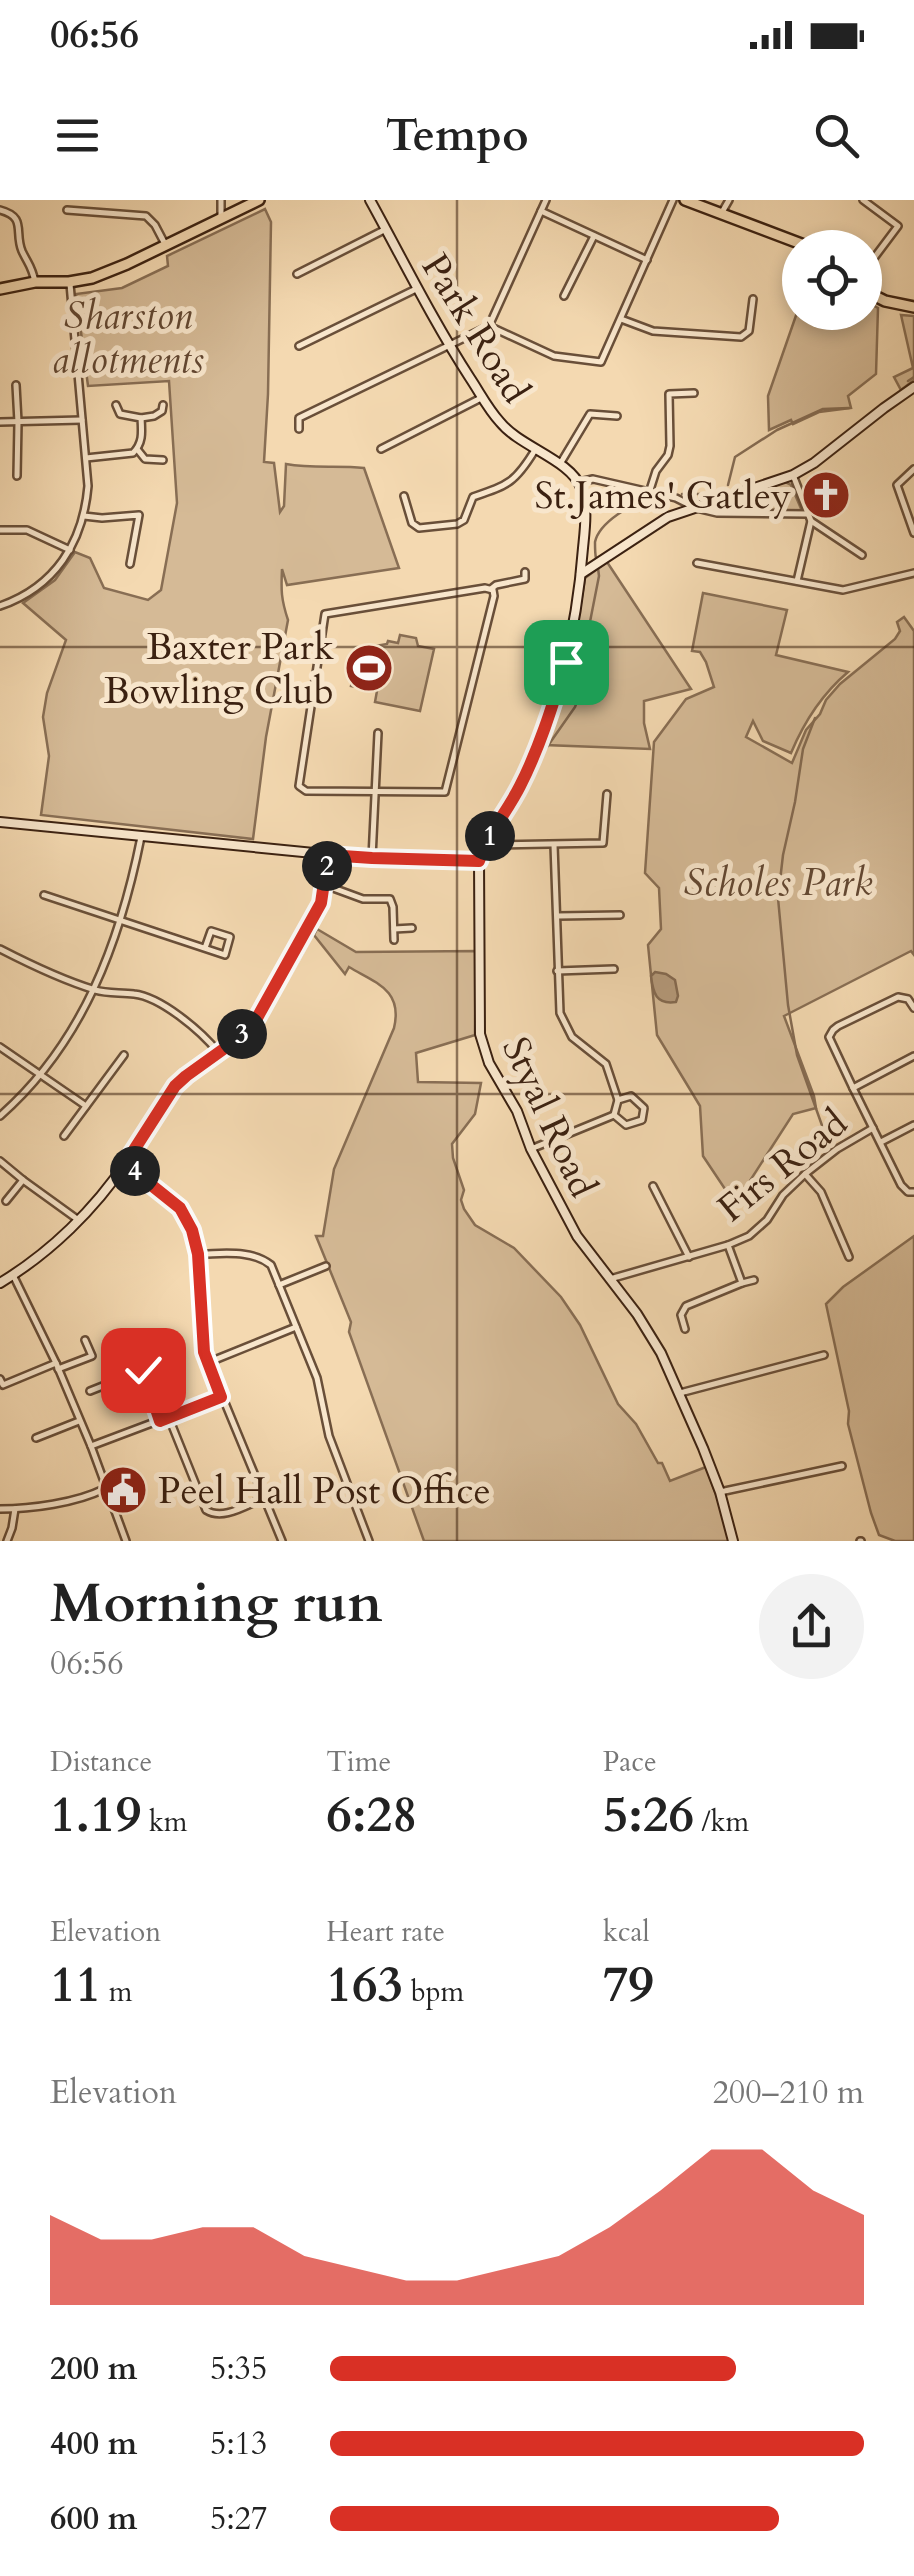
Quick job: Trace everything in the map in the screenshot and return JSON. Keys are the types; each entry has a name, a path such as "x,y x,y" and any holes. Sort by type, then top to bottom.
{"main road":[{"path":"0,289 92,278 166,246 245,203 259,200"},
{"name":"Park Road","path":"370,200 449,345 505,428 560,464 578,482"},
{"path":"685,200 782,237"},
{"path":"882,300 914,307"},
{"path":"581,574 668,517 793,474 830,452 913,390"},
{"path":"578,482 585,512 581,574"},
{"name":"Styal Road","path":"581,574 566,662 549,717 520,786 479,861 480,1034 489,1062 518,1111 531,1148 577,1236 637,1314 661,1353 720,1492 733,1541"},
{"path":"0,822 328,855 479,861"},
{"path":"0,1282 57,1242 125,1164 175,1086 245,1032 265,1005 321,903 328,855"}],"street":[{"path":"222,200 222,218"},
{"path":"299,429 299,418 489,326 546,200"},
{"path":"489,326 554,356 602,362 673,200"},
{"path":"721,214 729,200"},
{"path":"862,200 898,226 882,247"},
{"path":"0,210 14,215 18,222 21,248 30,260 35,282"},
{"path":"67,210 146,216 166,246"},
{"path":"541,211 648,260"},
{"path":"297,274 386,229"},
{"path":"564,296 594,235"},
{"path":"0,606 39,585 58,568 84,516 88,486 70,282"},
{"path":"299,346 416,289"},
{"path":"621,319 654,331 741,338 750,331 754,299"},
{"path":"16,385 17,476"},
{"path":"650,493 656,471 670,446 669,394 694,393"},
{"path":"381,448 482,396"},
{"path":"116,405 120,414 141,418 154,416 162,411 162,405"},
{"path":"560,464 590,414 617,416"},
{"path":"86,458 133,453 142,436 141,418"},
{"path":"0,422 82,420"},
{"path":"137,449 145,460 163,460"},
{"path":"404,496 412,523 420,528 457,524 464,520 473,497 496,491 521,474 535,450"},
{"path":"914,468 896,485 914,534"},
{"path":"793,474 810,518 797,582"},
{"path":"578,482 593,479 717,512 810,518 862,555"},
{"path":"84,516 143,515 130,564"},
{"path":"0,530 27,530 70,550"},
{"path":"697,563 844,590 914,573"},
{"path":"492,590 494,596 445,792 306,791 298,786 325,614 492,590 496,585 525,579 526,572"},
{"path":"372,858 378,734"},
{"path":"484,846 602,842 607,794"},
{"path":"0,1116 42,1074 94,990 122,922 142,837"},
{"path":"554,845 560,1013 572,1037 606,1064 618,1100 614,1115"},
{"path":"325,885 363,899 390,900 394,907 394,940"},
{"path":"44,895 225,955 230,937 211,930 205,948"},
{"path":"558,916 620,914"},
{"path":"394,929 412,928"},
{"path":"0,949 66,981 157,1002 198,1031 218,1052"},
{"path":"557,972 614,970"},
{"path":"914,1008 908,999 898,998 833,1030 829,1038 904,1189 914,1192"},
{"path":"0,1047 86,1106"},
{"path":"64,1136 124,1055"},
{"path":"853,1088 914,1056"},
{"path":"614,1115 626,1125 642,1120 644,1108 631,1096 618,1100"},
{"path":"531,1148 614,1115"},
{"path":"881,1142 914,1125"},
{"name":"Firs Road","path":"610,1279 749,1236 805,1174 873,1128"},
{"path":"0,1161 78,1220"},
{"path":"125,1164 180,1208 192,1230 198,1254 201,1336 207,1363 282,1541"},
{"path":"805,1174 821,1192 848,1256"},
{"path":"6,1201 22,1180"},
{"path":"653,1186 689,1257"},
{"path":"728,1245 742,1283"},
{"path":"198,1254 250,1254 271,1266 317,1378 328,1436 368,1541"},
{"path":"279,1285 326,1266"},
{"path":"13,1275 91,1446 126,1541"},
{"path":"685,1329 678,1313 686,1306 754,1280"},
{"path":"207,1363 296,1327"},
{"path":"0,1379 2,1385 92,1356 85,1340"},
{"path":"678,1394 824,1356"},
{"path":"90,1391 143,1370 160,1421"},
{"path":"91,1446 221,1397"},
{"path":"170,1418 206,1510 220,1516 264,1498"},
{"path":"36,1438 80,1421"},
{"path":"720,1492 842,1466"},
{"path":"0,1509 88,1497 106,1488"},
{"path":"7,1541 15,1509"}],"green space":[{"name":"Sharston allotments","path":"265,209 271,222 264,462 274,463 280,512 284,506 286,464 364,468 399,568 287,585 282,569 288,620 266,737 253,839 41,815 49,756 43,717 47,693 66,640 23,603 55,580 75,552 90,558 104,588 148,600 161,590 177,503 169,381 88,386 76,294 122,288 168,266 167,256"},
{"path":"901,315 914,316 914,380 901,390 894,377 913,368"},
{"path":"791,330 877,330 876,374 848,396 851,408 819,412 769,430 768,396"},
{"path":"785,482 791,485 802,511 721,508 720,504"},
{"path":"607,562 691,689 644,701 650,749 545,745 571,665 585,578"},
{"name":"Scholes Park","path":"703,593 787,610 776,655 848,672 815,709 791,753 763,741 753,721 746,737 792,763 806,730 826,700 895,639 900,631 897,622 904,617 914,631 914,955 911,951 784,1016 816,1108 793,1114 735,1204 703,1156 700,1106 657,1035 648,945 661,929 659,888 645,873 654,742 686,699 714,687 700,652 692,651"},
{"path":"400,635 416,638 418,646 434,649 420,711 375,702 377,691 351,686 358,649 388,641 398,643"},
{"path":"317,929 356,952 476,951 475,1035 416,1053 418,1082 481,1083 475,1114 452,1144 464,1190 464,1209 475,1225 514,1248 561,1297 580,1325 618,1404 636,1424 670,1481 706,1467 730,1541 424,1541 349,1332 351,1322 316,1236 323,1236 334,1169 394,1028 395,1005 377,983 349,967 345,974 314,935"},
{"path":"914,1236 914,1541 895,1541 879,1535 871,1513 848,1424 849,1411 826,1304 843,1287"}],"shaded area":[{"path":"655,972 675,980 676,1002 664,1002 657,996 651,976"}],"waterway":[{"path":"908,381 914,377"},
{"path":"728,485 735,457 777,430 823,409 849,408"},
{"path":"682,494 719,490"},
{"path":"596,558 598,535 618,514 644,501 668,502"},
{"path":"547,747 575,707 592,662 587,637 598,568"},
{"path":"815,718 803,749 778,898 797,1055 830,1148"}],"place":[{"name":"St.James' Gatley","path":"826,495"},
{"name":"Baxter Park Bowling Club","path":"369,668"},
{"name":"Peel Hall Post Office","path":"123,1490"}],"route":[{"path":"143,1370 160,1421 221,1397 201,1336 198,1254 192,1230 180,1208 125,1164 151,1120 175,1086 245,1032 257,1018 321,903 328,855 479,861 520,786 549,717 566,662"}]}
